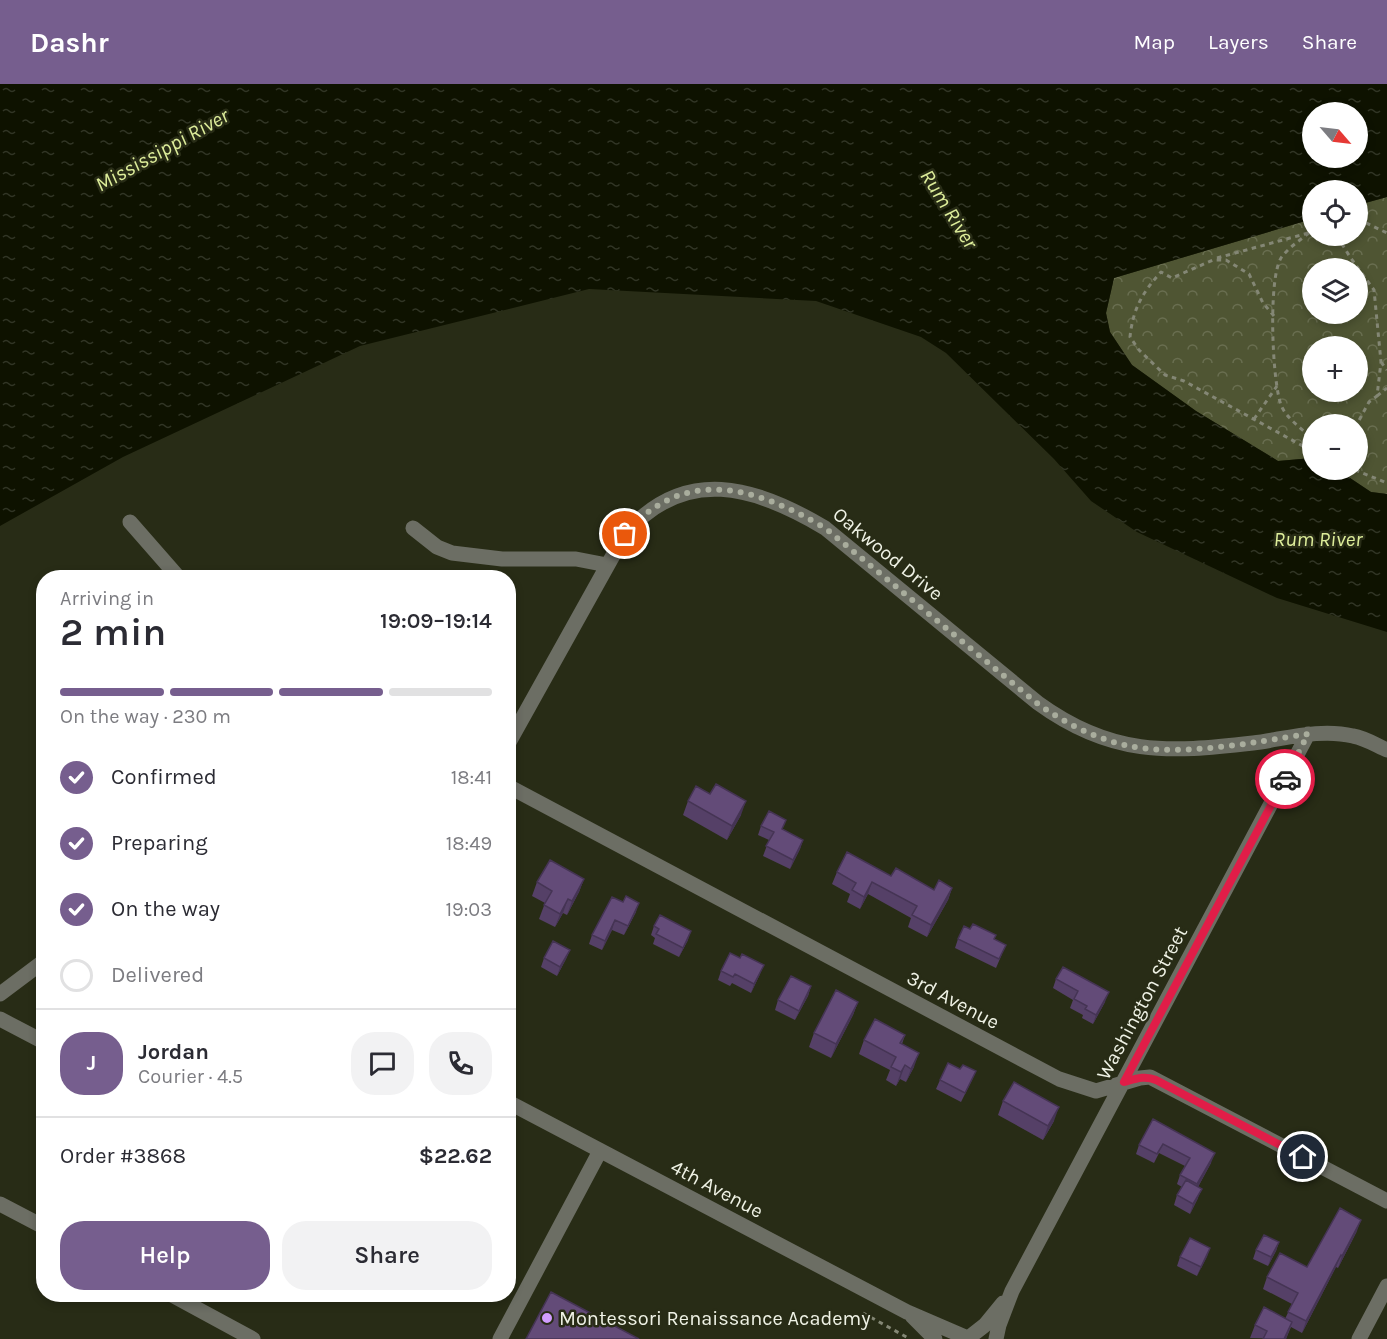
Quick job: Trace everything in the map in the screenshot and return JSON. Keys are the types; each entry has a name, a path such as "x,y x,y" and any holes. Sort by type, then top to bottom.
{"street":[{"name":"Oakwood Drive","path":"516,730 622,539 637,521 666,500 698,490 722,489 741,493 798,513 825,528 1038,704 1061,720 1092,734 1129,746 1159,750 1253,743 1308,734 1338,733 1354,736 1387,750"},
{"path":"130,522 172,570"},
{"path":"413,528 437,547 452,553 502,559 576,559 607,565"},
{"name":"Washington Street","path":"996,1339 1012,1291 1308,734"},
{"name":"3rd Avenue","path":"516,790 1059,1079 1096,1091 1150,1077 1387,1201"},
{"path":"0,994 36,967"},
{"path":"0,1019 36,1038"},
{"name":"4th Avenue","path":"516,1106 907,1312 969,1338"},
{"path":"500,1339 600,1151"},
{"path":"0,1204 36,1223"},
{"path":"1359,1339 1387,1286"},
{"name":"Washington Street","path":"969,1338 985,1325 1012,1291"},
{"path":"185,1302 254,1339"},
{"name":"4th Avenue","path":"907,1312 935,1339"}],"path":[{"path":"1368,225 1384,234 1387,233"},
{"path":"1302,235 1213,260 1172,278 1161,272 1141,297 1133,314 1130,337 1139,350 1165,375 1184,381 1302,445"},
{"path":"1302,240 1281,257 1275,275 1274,316 1274,359 1281,406 1302,429"},
{"path":"1344,246 1374,290 1381,362 1377,396"},
{"path":"1213,260 1226,260 1249,274 1263,303 1274,316"},
{"path":"1381,362 1387,370"},
{"path":"1254,419 1277,386"},
{"path":"1362,414 1369,402 1387,388"},
{"path":"1368,475 1387,483"},
{"path":"863,1313 910,1339"}],"green space":[{"path":"1387,197 1387,494 1371,492 1353,480 1368,480 1368,414 1302,414 1302,459 1278,461 1196,411 1132,365 1110,332 1106,313 1114,278 1302,222 1302,246 1368,246 1368,202"}],"water":[{"path":"0,84 1387,84 1387,197 1368,202 1368,180 1302,180 1302,222 1114,278 1106,313 1110,332 1132,365 1196,411 1278,461 1302,459 1302,480 1353,480 1371,492 1387,494 1387,632 1277,598 1137,532 1091,501 1054,459 946,353 921,337 816,301 589,289 360,346 123,457 0,526"}],"building":[{"path":"716,784 746,801 732,826 688,801 696,786 710,794"},
{"path":"769,811 786,820 782,829 803,840 793,860 766,846 774,832 761,826"},
{"path":"847,852 891,876 896,868 934,890 939,880 952,888 931,925 912,915 917,906 872,882 864,897 852,890 856,883 837,872"},
{"path":"550,860 584,879 572,901 568,899 560,914 544,905 552,891 537,882"},
{"path":"626,896 639,903 628,926 615,920 605,941 592,935 612,897 623,902"},
{"path":"660,915 691,931 683,948 656,934 659,929 654,926"},
{"path":"973,924 996,935 994,939 1006,945 999,959 958,939 964,926 970,929"},
{"path":"553,941 570,950 560,967 544,958"},
{"path":"730,953 740,958 742,954 764,965 754,984 735,974 733,977 721,971"},
{"path":"1063,967 1109,992 1096,1015 1085,1009 1087,1006 1074,999 1078,991 1056,979"},
{"path":"791,976 811,986 799,1011 778,1000"},
{"path":"836,990 858,1002 836,1044 814,1033"},
{"path":"875,1019 905,1035 900,1043 919,1053 911,1069 905,1065 901,1072 891,1067 896,1057 864,1040"},
{"path":"948,1063 960,1069 963,1065 976,1071 965,1093 940,1080"},
{"path":"1014,1082 1059,1107 1048,1126 1003,1101"},
{"path":"1153,1119 1215,1153 1197,1184 1180,1175 1190,1158 1163,1144 1157,1154 1139,1145"},
{"path":"1186,1180 1202,1189 1193,1204 1177,1195"},
{"path":"1340,1208 1361,1220 1306,1321 1288,1312 1298,1293 1267,1277 1280,1253 1307,1267"},
{"path":"1264,1235 1279,1242 1271,1257 1256,1250"},
{"path":"1190,1238 1210,1248 1201,1267 1180,1257"},
{"path":"551,1292 639,1339 526,1339"},
{"path":"1264,1307 1292,1322 1284,1339 1263,1339 1267,1331 1255,1325"}],"way so far":[{"path":"625,534 650,509 682,493 722,489 760,498 798,513 825,528 1038,704 1061,720 1092,734 1129,746 1159,750 1253,743 1308,734 1285,779"}],"place":[{"name":"Montessori Renaissance Academy","path":"547,1318"}],"route":[{"path":"1285,779 1124,1082 1150,1077 1303,1157"}],"water label":[{"name":"Mississippi River","path":"162,150"},
{"name":"Rum River","path":"949,209"},
{"name":"Rum River","path":"1318,539"}]}
